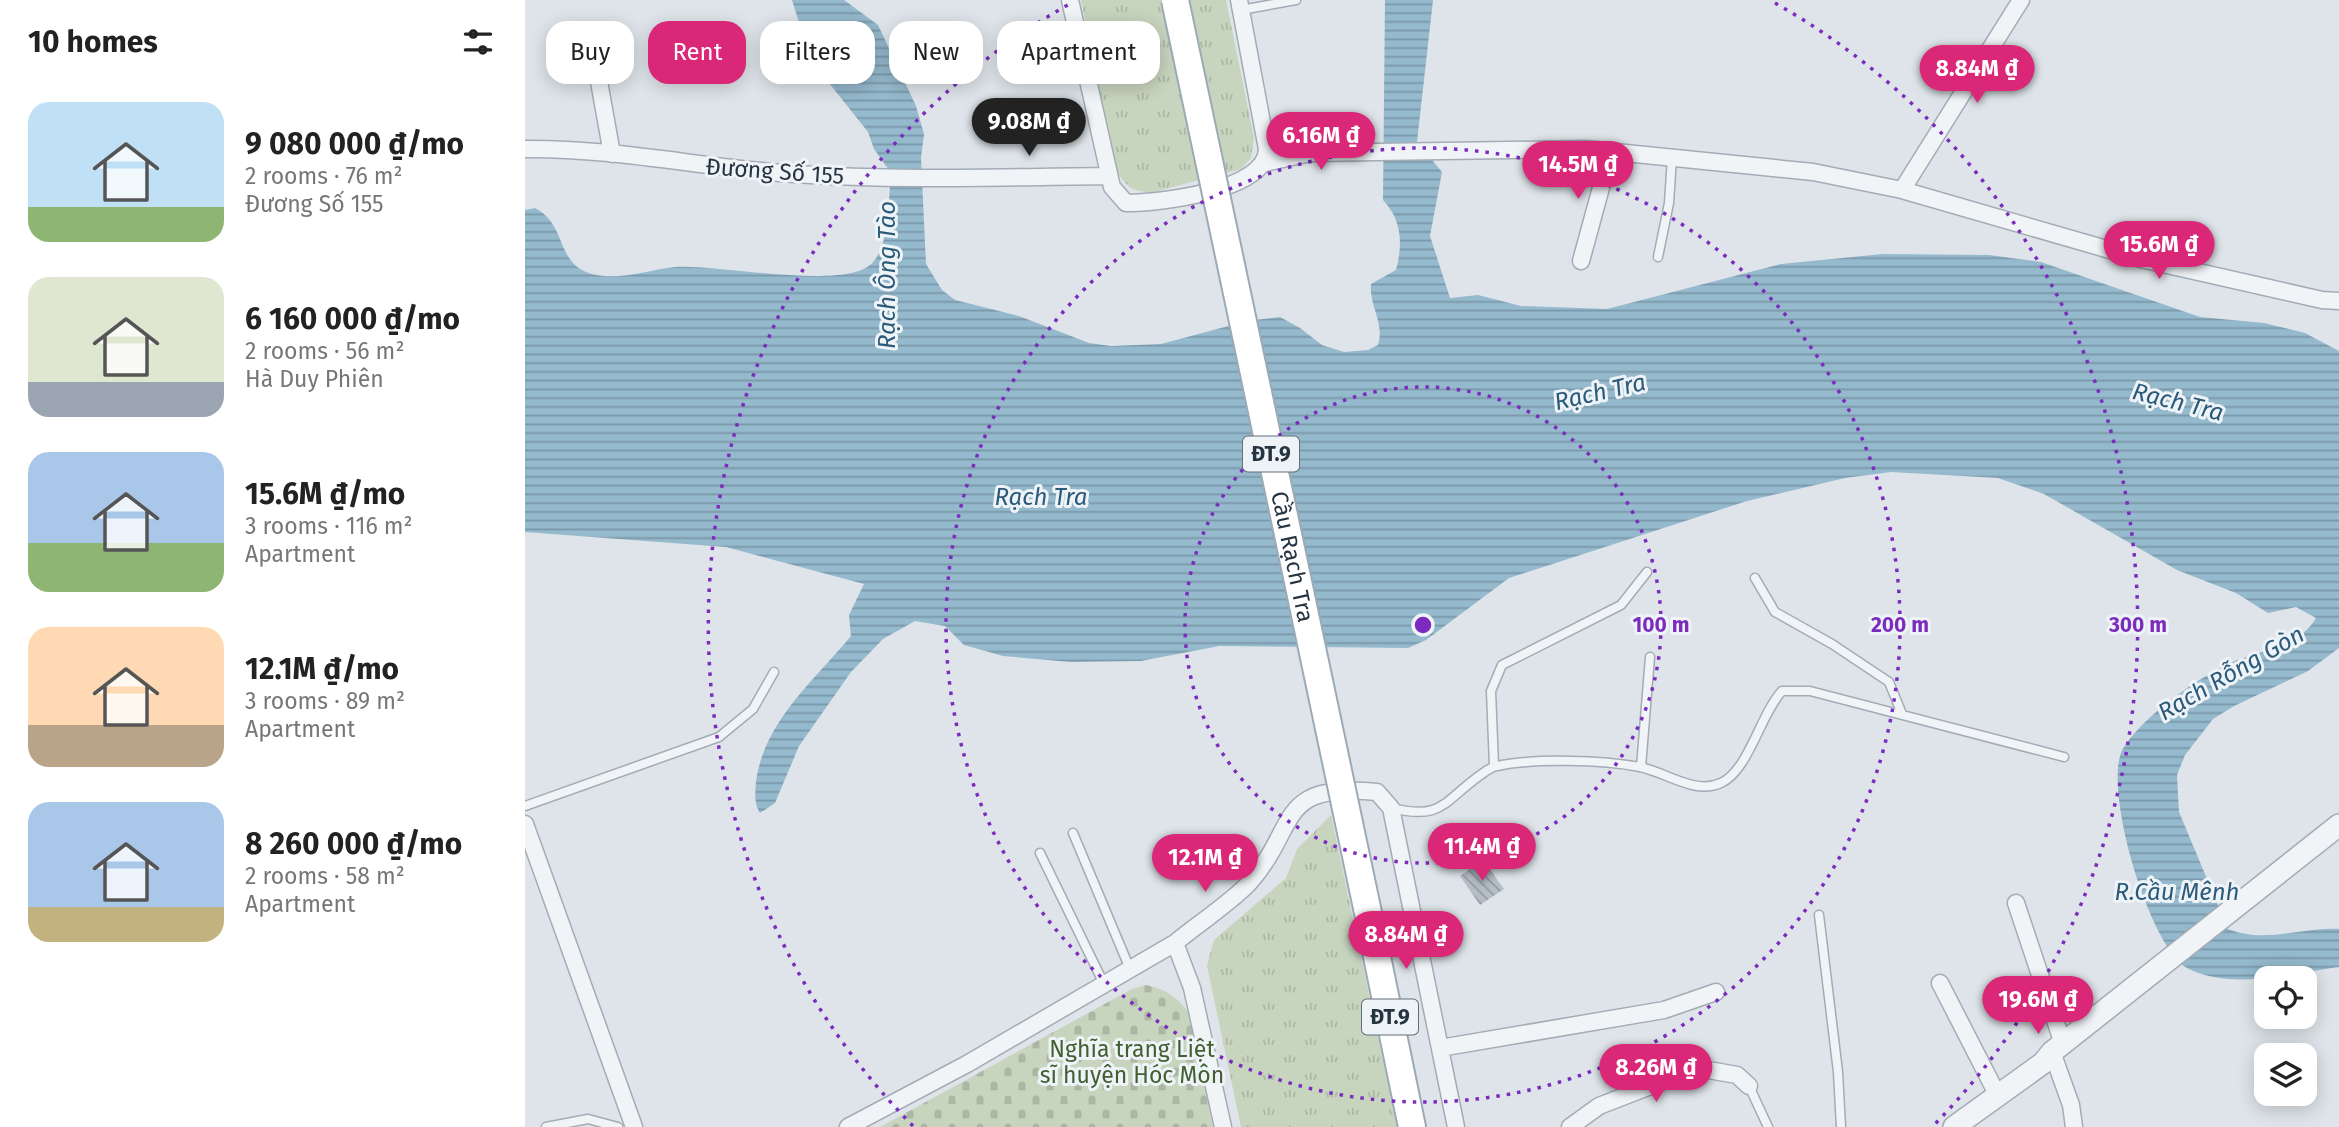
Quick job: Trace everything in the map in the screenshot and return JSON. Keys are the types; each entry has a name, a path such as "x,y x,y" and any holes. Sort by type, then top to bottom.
{"main road":[{"name":"Cầu Rạch Tra","path":"1175,0 1412,1127"}],"street":[{"path":"1070,0 1109,176 1117,195 1126,203 1170,200 1244,181 1265,163 1310,153 1449,153 1560,149 1611,151 1813,172 1902,190 2141,258 2322,300 2339,301"},
{"path":"1902,190 2021,0"},
{"path":"1240,5 1267,149 1265,163"},
{"path":"599,84 612,154"},
{"name":"Đương Số 155","path":"525,149 612,154 717,168 886,179 1109,176"},
{"path":"1581,261 1611,151"},
{"path":"848,1127 967,1064 1175,943 1249,883 1287,817 1317,794 1352,790 1377,792 1391,808 1456,1127"},
{"path":"525,824 634,1127"},
{"path":"1954,1127 2043,1063 2057,1048 2339,825"},
{"path":"2016,902 2057,1048 2074,1127"},
{"path":"1175,943 1192,988 1223,1127"},
{"path":"1940,984 1998,1096"},
{"path":"1440,1048 1664,1010 1716,992"},
{"path":"1570,1127 1599,1105 1697,1068 1737,1075 1749,1086"}],"lane":[{"path":"1240,5 1296,0"},
{"path":"1658,257 1669,203 1672,158"},
{"path":"1493,766 1492,691 1502,665 1621,605 1647,572"},
{"path":"1755,578 1775,612 1832,644 1889,682 1902,714"},
{"path":"1640,767 1650,657"},
{"path":"525,806 719,737 753,709 774,671"},
{"path":"1391,808 1417,814 1442,808 1493,766 1534,761 1640,767 1697,787 1721,783 1740,766 1770,704 1782,691 1810,691 2064,757"},
{"path":"1073,833 1130,969"},
{"path":"1040,853 1104,984"},
{"path":"1819,915 1838,1072 1841,1127"},
{"path":"1749,1086 1768,1127"},
{"path":"546,1127 588,1119 618,1127"}],"green space":[{"path":"1081,0 1226,0 1254,138 1251,158 1241,169 1154,192 1135,190 1126,184 1115,168 1098,84 1160,84 1160,21 1085,21"},
{"path":"1331,815 1397,1127 1241,1127 1207,966 1214,940 1286,878 1297,849"},
{"name":"Nghĩa trang Liệt sĩ huyện Hóc Môn","path":"1146,985 1170,994 1188,1012 1213,1127 880,1127 1132,989"}],"water":[{"name":"Rạch Tra","path":"792,0 844,0 873,21 799,21"},
{"name":"Rạch Tra","path":"1385,0 1433,0 1417,142 1442,172 1430,236 1450,298 1478,295 1521,306 1607,309 1781,264 1883,254 1989,255 2041,262 2200,317 2264,323 2305,333 2339,351 2339,648 2308,671 2234,706 2213,719 2185,755 2177,775 2179,812 2228,929 2269,935 2339,929 2339,967 2317,970 2317,966 2254,966 2254,978 2242,979 2204,975 2187,968 2172,954 2144,898 2123,827 2118,793 2118,766 2124,747 2157,711 2186,689 2228,664 2299,636 2316,618 2296,607 2268,613 2236,593 2177,570 2044,494 1998,478 1891,472 1845,478 1747,501 1509,578 1426,640 1408,648 1219,646 1141,661 1071,662 1003,656 964,645 945,626 915,621 883,639 851,672 799,746 775,803 760,813 756,802 756,782 769,740 793,703 851,636 849,615 864,584 726,547 525,532 525,210 535,208 545,215 552,223 570,259 576,266 596,275 630,275 675,267 806,276 855,272 870,265 877,257 885,235 889,209 891,173 874,149 868,132 830,84 875,84 875,23 889,48 889,84 906,84 916,106 924,134 921,158 926,264 942,290 955,300 1019,316 1089,343 1111,346 1161,344 1247,321 1280,317 1322,345 1344,352 1368,350 1378,345 1380,337 1371,284 1396,270 1400,251 1397,224 1383,200"}],"building":[{"path":"1483,860 1504,889 1480,905 1460,876"}],"water label":[{"name":"Rạch Ông Tào","path":"887,275"},
{"name":"Rạch Rỗng Gòn","path":"2231,673"},
{"name":"R.Cầu Mênh","path":"2177,892"}]}
